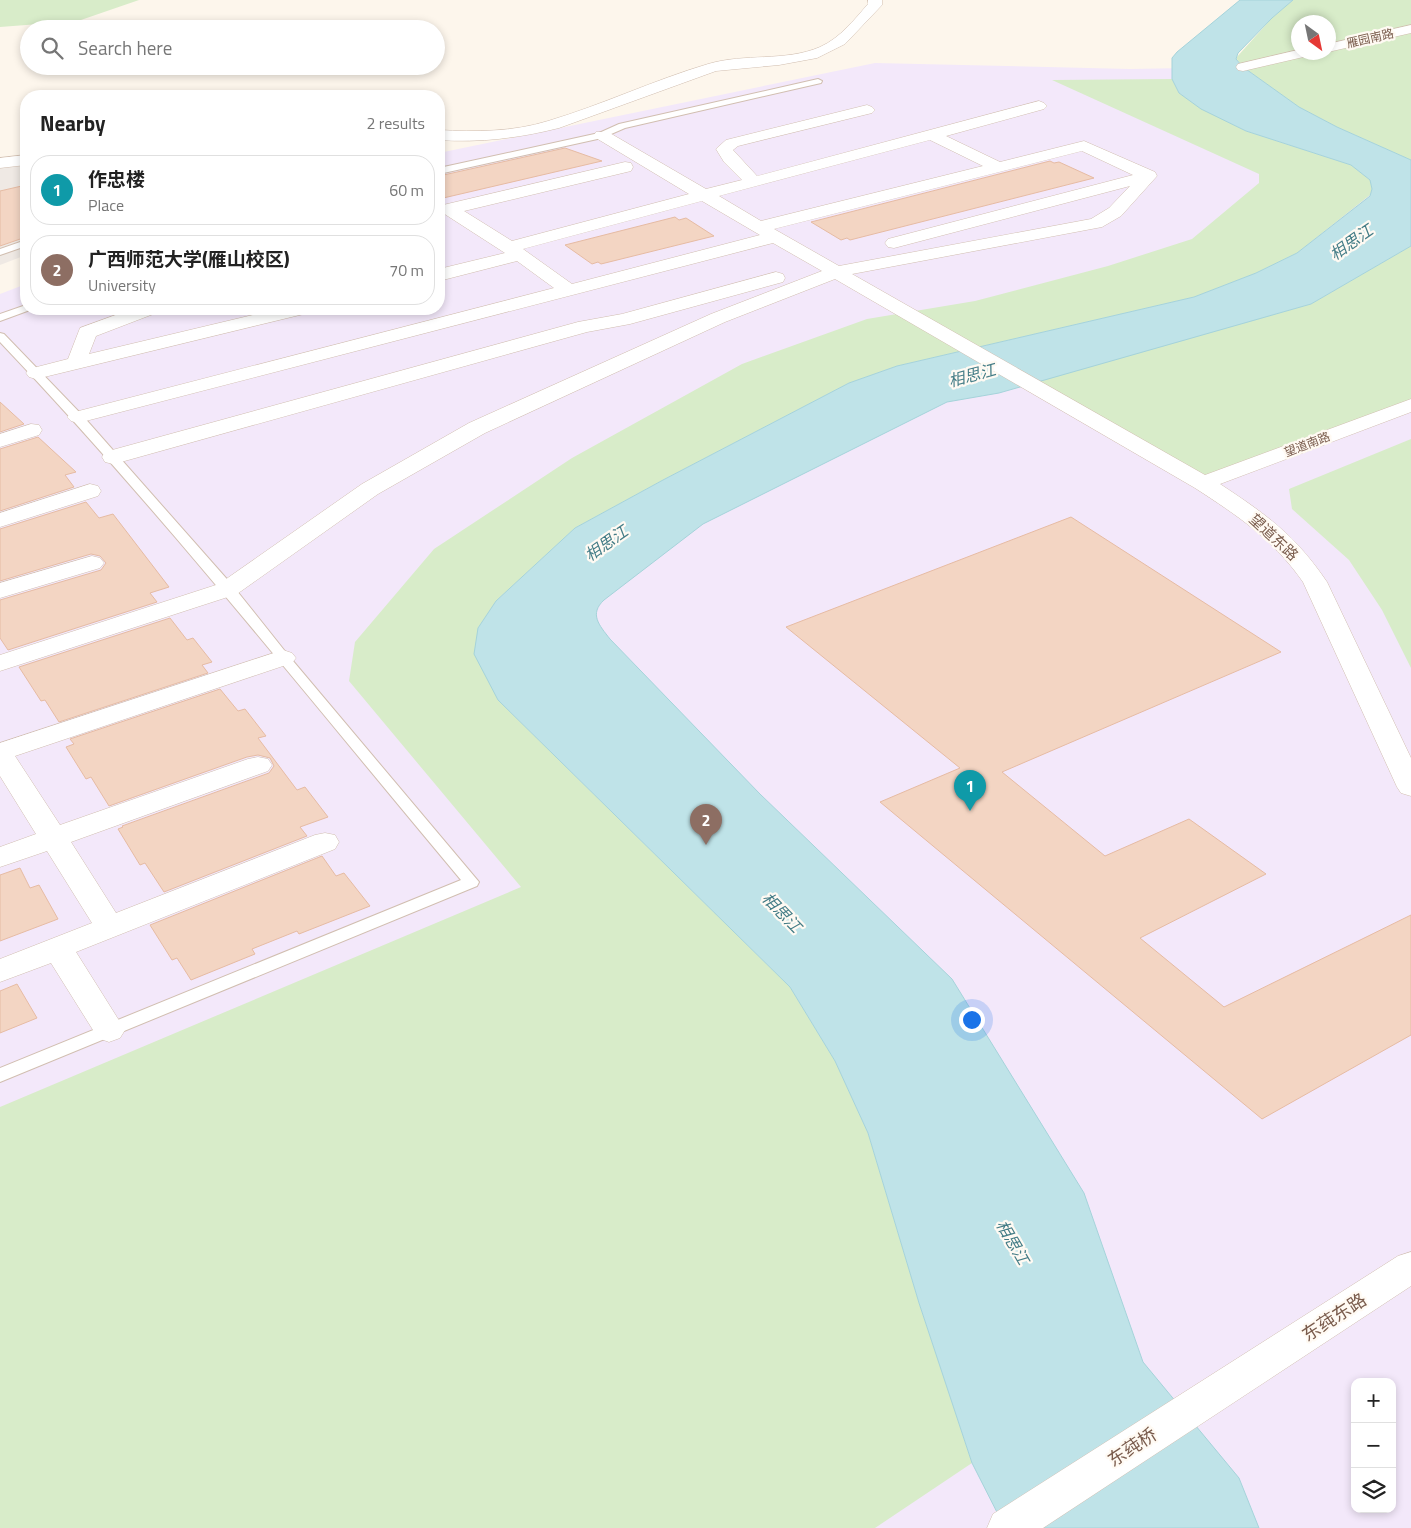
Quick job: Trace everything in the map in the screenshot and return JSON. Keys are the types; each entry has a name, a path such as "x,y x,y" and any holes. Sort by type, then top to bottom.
{"street":[{"path":"445,135 483,137 529,131 552,125 714,67 739,62 785,60 818,54 839,42 854,28 875,5 875,0"},
{"name":"雁园南路","path":"1336,46 1411,29"},
{"path":"1243,67 1291,56"},
{"path":"445,273 705,194 1039,106"},
{"path":"754,182 730,159 724,149 732,143 868,110"},
{"name":"望道东路","path":"602,135 1203,483 1272,530 1301,562 1315,582 1411,787"},
{"path":"932,135 999,168"},
{"path":"78,416 568,290 767,232 1084,146 1149,176"},
{"path":"0,163 20,161"},
{"path":"445,210 625,167"},
{"path":"866,265 886,246 1149,176"},
{"path":"113,457 585,326 611,322 832,268 866,265 1082,227 1105,219 1115,212 1149,176"},
{"path":"445,211 514,251 568,290"},
{"path":"991,218 1027,236"},
{"path":"0,663 228,589 370,489 477,428 832,268"},
{"path":"76,364 87,332 133,315"},
{"path":"36,373 276,315"},
{"path":"611,322 657,346"},
{"name":"望道南路","path":"1203,483 1411,405"},
{"path":"0,441 31,430"},
{"path":"0,520 90,491"},
{"path":"0,591 92,563"},
{"path":"110,927 0,753 283,658"},
{"path":"0,857 258,766"},
{"path":"0,971 325,842"},
{"path":"57,948 110,1030"},
{"name":"东莼东路","path":"1257,1367 1411,1267"},
{"name":"东莼桥","path":"1008,1528 1257,1367"}],"lane":[{"path":"445,170 602,135 622,126 818,81"},
{"path":"0,252 20,245"},
{"path":"0,318 20,310"},
{"path":"0,336 78,416 228,589 283,658 471,882 0,1075"}],"shaded area":[{"path":"1293,0 1411,0 1411,1528 0,1528 0,294 20,286 20,315 445,315 445,152 875,63 1130,69 1242,67"},
{"path":"20,163 20,257 0,265 0,165"}],"green space":[{"path":"0,0 139,0 81,20 20,20 20,25 0,27"},
{"path":"1293,0 1411,0 1411,160 1337,127 1299,107 1243,67 1236,58 1272,18"},
{"path":"1172,79 1179,93 1202,109 1246,131 1351,165 1370,180 1372,189 1370,195 1297,253 1256,273 1194,297 897,366 849,383 575,528 496,601 478,628 498,700 790,987 835,1061 868,1133 919,1303 972,1463 875,1528 0,1528 0,1107 521,887 349,681 355,642 434,549 572,458 742,364 867,319 975,301 1108,266 1192,239 1259,183 1259,174 1052,80"},
{"path":"1411,246 1411,405 1203,483 1031,383 1311,304"},
{"path":"1411,439 1411,668 1382,610 1349,560 1292,509 1289,489"}],"water":[{"name":"相思江","path":"1240,0 1293,0 1272,18 1238,53 1236,59 1243,67 1299,107 1337,127 1411,160 1411,246 1311,304 999,393 947,402 703,524 604,600 596,615 599,624 610,639 760,794 952,979 1084,1193 1143,1362 1239,1478 1259,1528 1005,1528 972,1463 919,1303 868,1133 835,1061 790,987 498,700 474,654 478,628 496,601 575,528 849,383 897,366 1194,297 1256,273 1297,253 1370,196 1372,189 1370,180 1351,165 1246,131 1201,109 1179,93 1172,79 1172,58"}],"building":[{"path":"565,148 602,161 445,198 445,175"},
{"path":"1050,161 1054,163 1059,162 1094,178 850,240 847,238 841,240 811,222"},
{"path":"20,186 20,239 0,246 0,191"},
{"path":"675,217 679,220 686,218 714,236 601,264 598,262 592,264 565,245"},
{"path":"0,402 24,424 0,432"},
{"path":"38,437 76,472 65,475 74,487 0,511 0,449"},
{"path":"86,502 99,518 113,514 169,587 150,593 157,602 8,650 0,638 0,600 101,570 106,563 100,556 91,554 0,581 0,529"},
{"path":"1071,517 1281,652 1002,772 1105,856 1189,819 1266,874 1140,938 1224,1007 1411,915 1411,1035 1262,1119 880,802 960,768 786,627"},
{"path":"170,618 187,640 193,638 212,662 202,665 208,673 59,722 45,700 41,701 19,667"},
{"path":"220,689 238,711 245,709 266,736 258,738 297,790 305,787 328,817 300,827 307,836 164,892 145,863 140,865 118,829 269,773 274,766 270,758 258,755 247,757 109,806 91,777 86,779 66,747 74,744 70,739"},
{"path":"322,856 336,876 344,873 370,906 299,934 297,931 252,949 255,954 191,980 177,958 172,960 150,925"},
{"path":"20,868 30,888 39,885 58,919 0,941 0,875"},
{"path":"17,984 37,1018 0,1033 0,991"}],"place":[{"name":"作忠楼","path":"970,811"},
{"name":"广西师范大学(雁山校区)","path":"706,845"}]}
